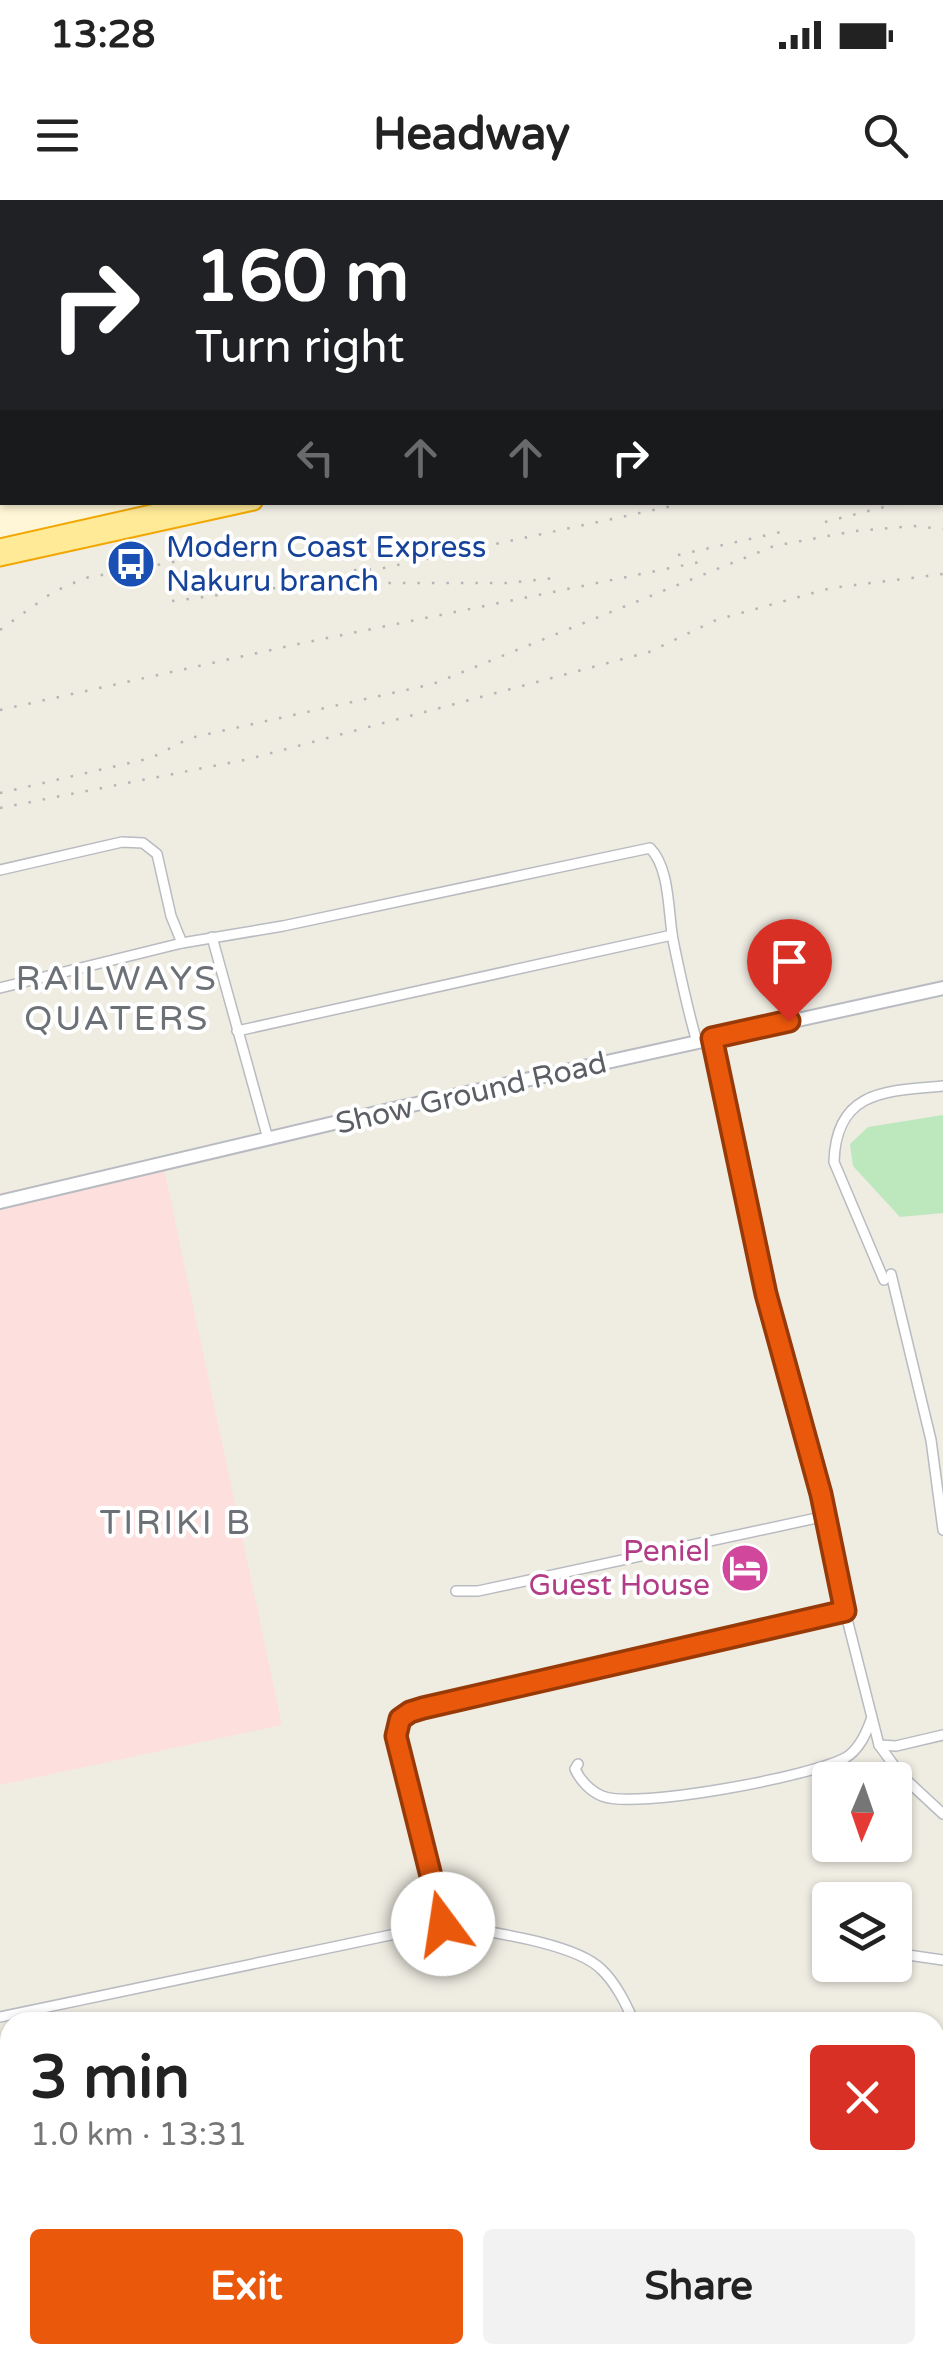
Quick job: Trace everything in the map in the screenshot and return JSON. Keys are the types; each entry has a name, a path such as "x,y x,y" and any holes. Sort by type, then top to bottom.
{"highway":[{"path":"0,547 130,510 174,505"},
{"path":"0,558 240,505"}],"main road":[{"name":"Show Ground Road","path":"0,1202 943,988"}],"street":[{"path":"0,870 122,842 143,842 156,854 182,943"},
{"path":"0,988 182,943 300,923 646,848 653,849 658,860 697,1042"},
{"path":"237,1031 672,935"},
{"path":"212,938 268,1140"},
{"path":"712,1038 766,1294 826,1516 879,1745 900,1775 943,1814"},
{"path":"943,1086 898,1090 861,1100 840,1124 834,1143 834,1162 887,1277 931,1440 943,1530"},
{"path":"456,1591 478,1591 826,1516"},
{"path":"443,1924 396,1736 400,1719 423,1708 845,1611"},
{"path":"578,1764 578,1777 602,1796 638,1802 671,1798 811,1769 847,1757 865,1736 872,1717"},
{"path":"879,1745 896,1746 943,1735"},
{"path":"24,2012 443,1924 528,1940 585,1957 601,1969 629,2012"},
{"path":"912,1956 943,1960"}],"shaded area":[{"path":"0,505 179,505 0,543"},
{"path":"162,1159 282,1725 0,1785 0,1193"}],"green space":[{"path":"943,1115 943,1213 900,1217 853,1166 850,1144 868,1127"}],"railway":[{"path":"354,570 379,569 677,505"},
{"path":"825,522 892,505"},
{"path":"0,793 151,758 190,738 433,684 774,546 855,531 914,526 943,529"},
{"path":"678,555 781,532"},
{"path":"0,630 53,592 85,578 179,561"},
{"path":"0,710 700,562"},
{"path":"0,808 249,759 649,652 716,620 831,588 943,574"},
{"path":"172,601 316,583 506,583 556,578"}],"place":[{"name":"Modern Coast Express Nakuru branch","path":"131,564"},
{"name":"Peniel Guest House","path":"745,1568"}],"district":[{"name":"RAILWAYS QUATERS","path":"117,998"},
{"name":"TIRIKI B","path":"176,1522"}],"route":[{"path":"443,1924 396,1736 400,1719 423,1708 845,1611 821,1494 766,1294 712,1038 789,1021"}]}
